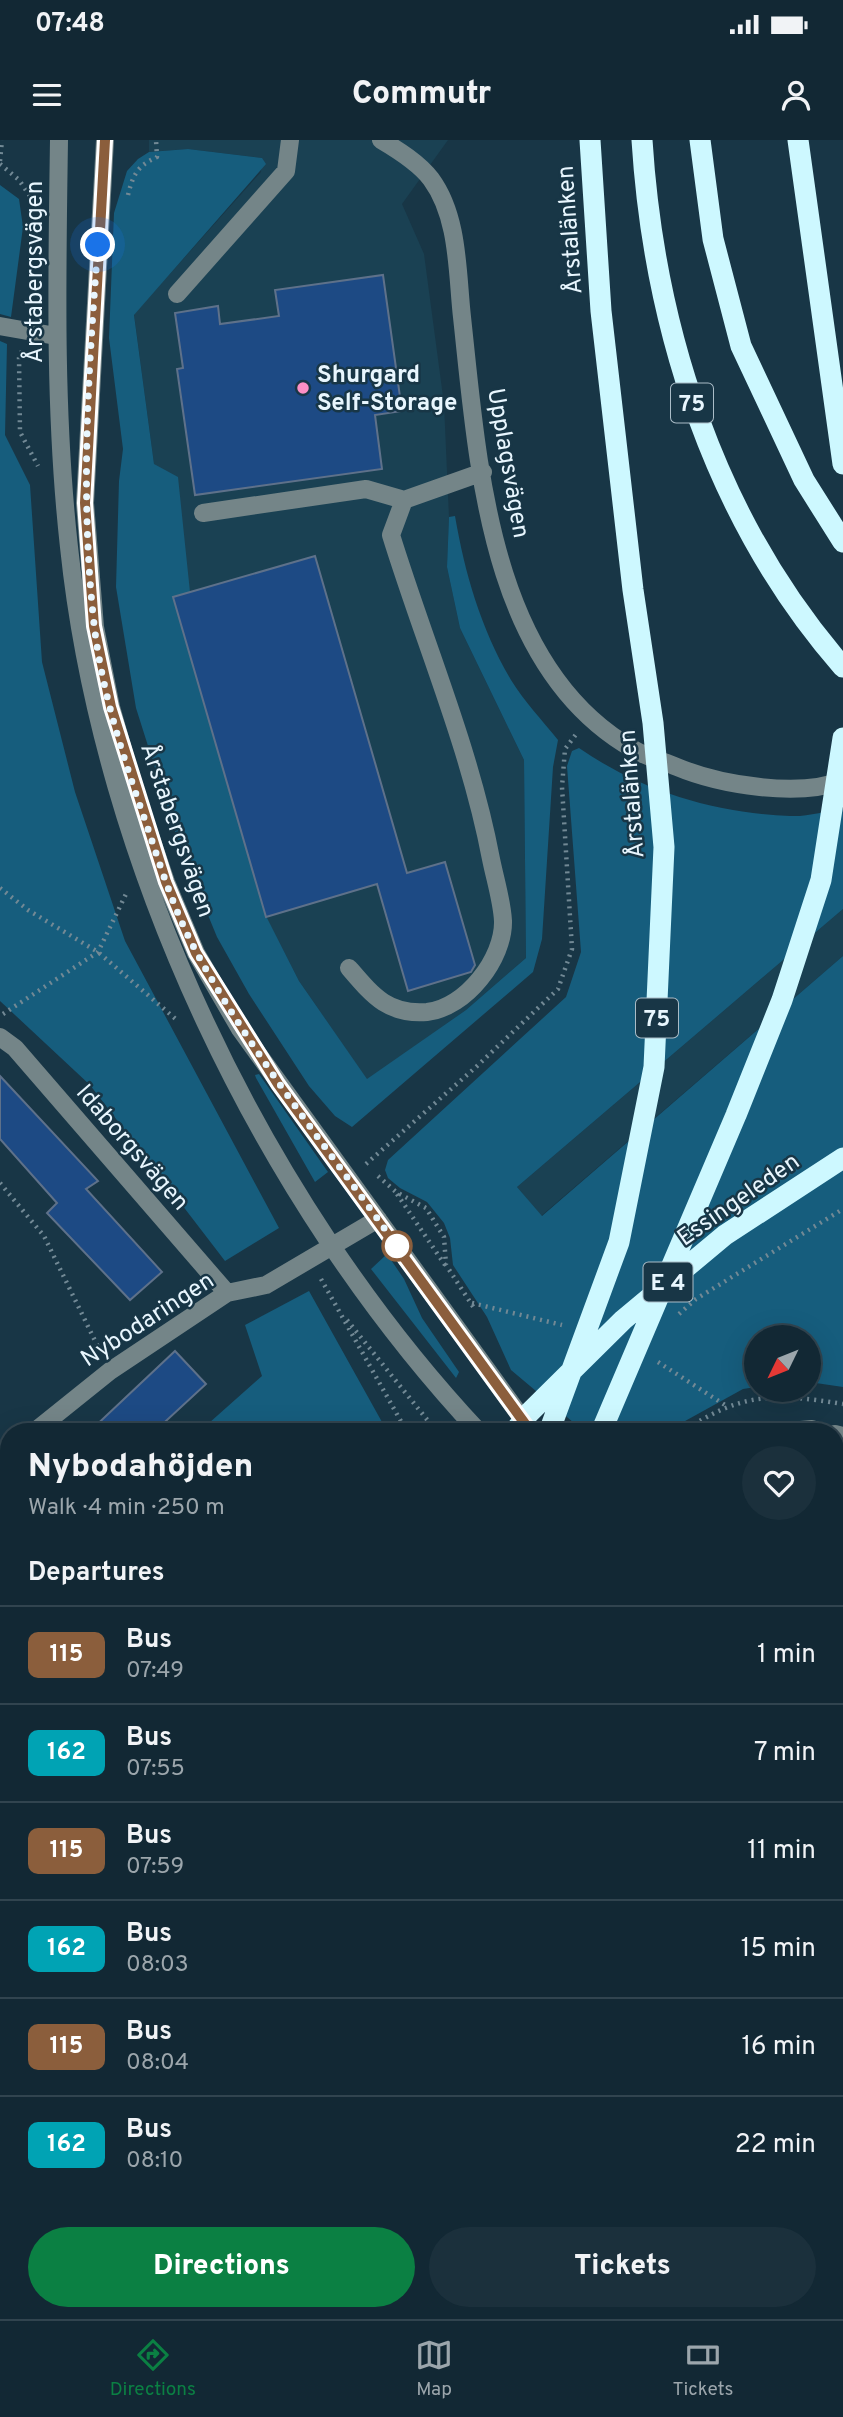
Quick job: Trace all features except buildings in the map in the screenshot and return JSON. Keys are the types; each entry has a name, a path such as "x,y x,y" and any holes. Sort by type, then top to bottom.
{"highway":[{"name":"Årstalänken","path":"552,1423 619,1242 654,1067 664,847 653,723 633,590 601,312 590,140"},
{"name":"75","path":"642,140 646,209 667,312 695,413 729,493 769,567 819,639 843,667"},
{"path":"700,140 713,239 741,346 804,480 843,542"},
{"path":"798,140 843,464"},
{"path":"605,1423 782,1000 821,880 843,738"},
{"name":"Essingeleden","path":"521,1423 624,1320 725,1235 843,1158"}],"street":[{"name":"Årstabergsvägen","path":"59,140 56,336 69,548 84,648 116,792 141,871 220,1055 307,1207 404,1342 472,1423"},
{"name":"Årstabergsvägen","path":"105,140 85,503 94,626 111,707 157,856 196,953 278,1084 525,1423"},
{"path":"177,294 286,171 290,140"},
{"name":"Upplagsvägen","path":"381,140 406,145 431,179 453,225 490,523 519,615 552,676 589,716 633,749 691,773 763,787 826,787 843,780"},
{"path":"0,326 56,336"},
{"path":"203,513 366,489 404,500 483,472"},
{"path":"349,968 373,997 406,1013 433,1011 465,996 491,967 503,923 481,804 391,535 404,500"},
{"name":"Idaborgsvägen","path":"0,1037 15,1048 226,1293"},
{"name":"Nybodaringen","path":"45,1423 110,1371 226,1293 266,1285 378,1219"}],"path":[{"path":"0,161 2,140"},
{"path":"126,202 133,174 144,163 157,157 156,140"},
{"path":"0,888 28,910 98,952 179,1022"},
{"path":"0,1016 98,952 126,894"},
{"path":"359,1154 396,1192 471,1303"},
{"path":"0,1183 44,1236 110,1371"},
{"path":"396,1192 426,1208 439,1226 444,1237 446,1265"},
{"path":"677,1317 696,1299 843,1209"},
{"path":"338,1308 429,1423"},
{"path":"698,1423 727,1406 787,1395 843,1404"}],"shaded area":[{"path":"149,140 448,140 402,204 424,254 444,404 449,517 447,567 460,628 524,760 526,958 466,1010 367,1080 299,981 266,917 173,597 190,592 154,464 134,314 261,172 262,158 188,149 149,152"},
{"path":"188,149 262,158 266,164 134,315 154,464 178,477 190,592 174,597 266,916 299,981 367,1079 466,1010 526,958 524,760 460,628 447,567 449,517 455,516 475,601 500,661 522,695 558,740 553,767 542,939 533,972 352,1127 335,1116 309,1086 249,994 217,937 180,847 136,708 116,587 119,481 123,449 109,338 114,213 127,171 138,159 149,152"},
{"path":"0,185 19,199 23,227 11,317 0,314"},
{"path":"0,341 7,344 5,435 30,485 42,662 75,792 125,941 279,1228 225,1261 90,1085 0,1001"},
{"path":"579,748 653,788 706,805 790,816 843,809 843,909 517,1187 542,1216 843,956 843,1387 821,1384 821,1325 744,1325 744,1389 681,1423 574,1423 511,1370 487,1317 453,1265 450,1238 444,1223 427,1202 400,1188 388,1178 385,1170 388,1160 566,997 581,952 567,766 572,751"},
{"path":"843,909 843,956 541,1216 517,1187"},
{"path":"259,1074 328,1172 315,1182 256,1078 255,1075"},
{"path":"387,1254 404,1279 422,1318 459,1372 456,1378 371,1269"},
{"path":"309,1291 383,1423 209,1423 262,1376 245,1325"}],"bus line":[{"name":"115","path":"105,140 89,385 85,503 94,626 111,707 135,792 166,882 196,953 240,1029 524,1423"}],"place":[{"name":"Shurgard Self-Storage","path":"303,388"}],"route":[{"path":"98,245 85,503 94,626 111,707 135,792 166,882 196,953 240,1029 397,1246"}]}
